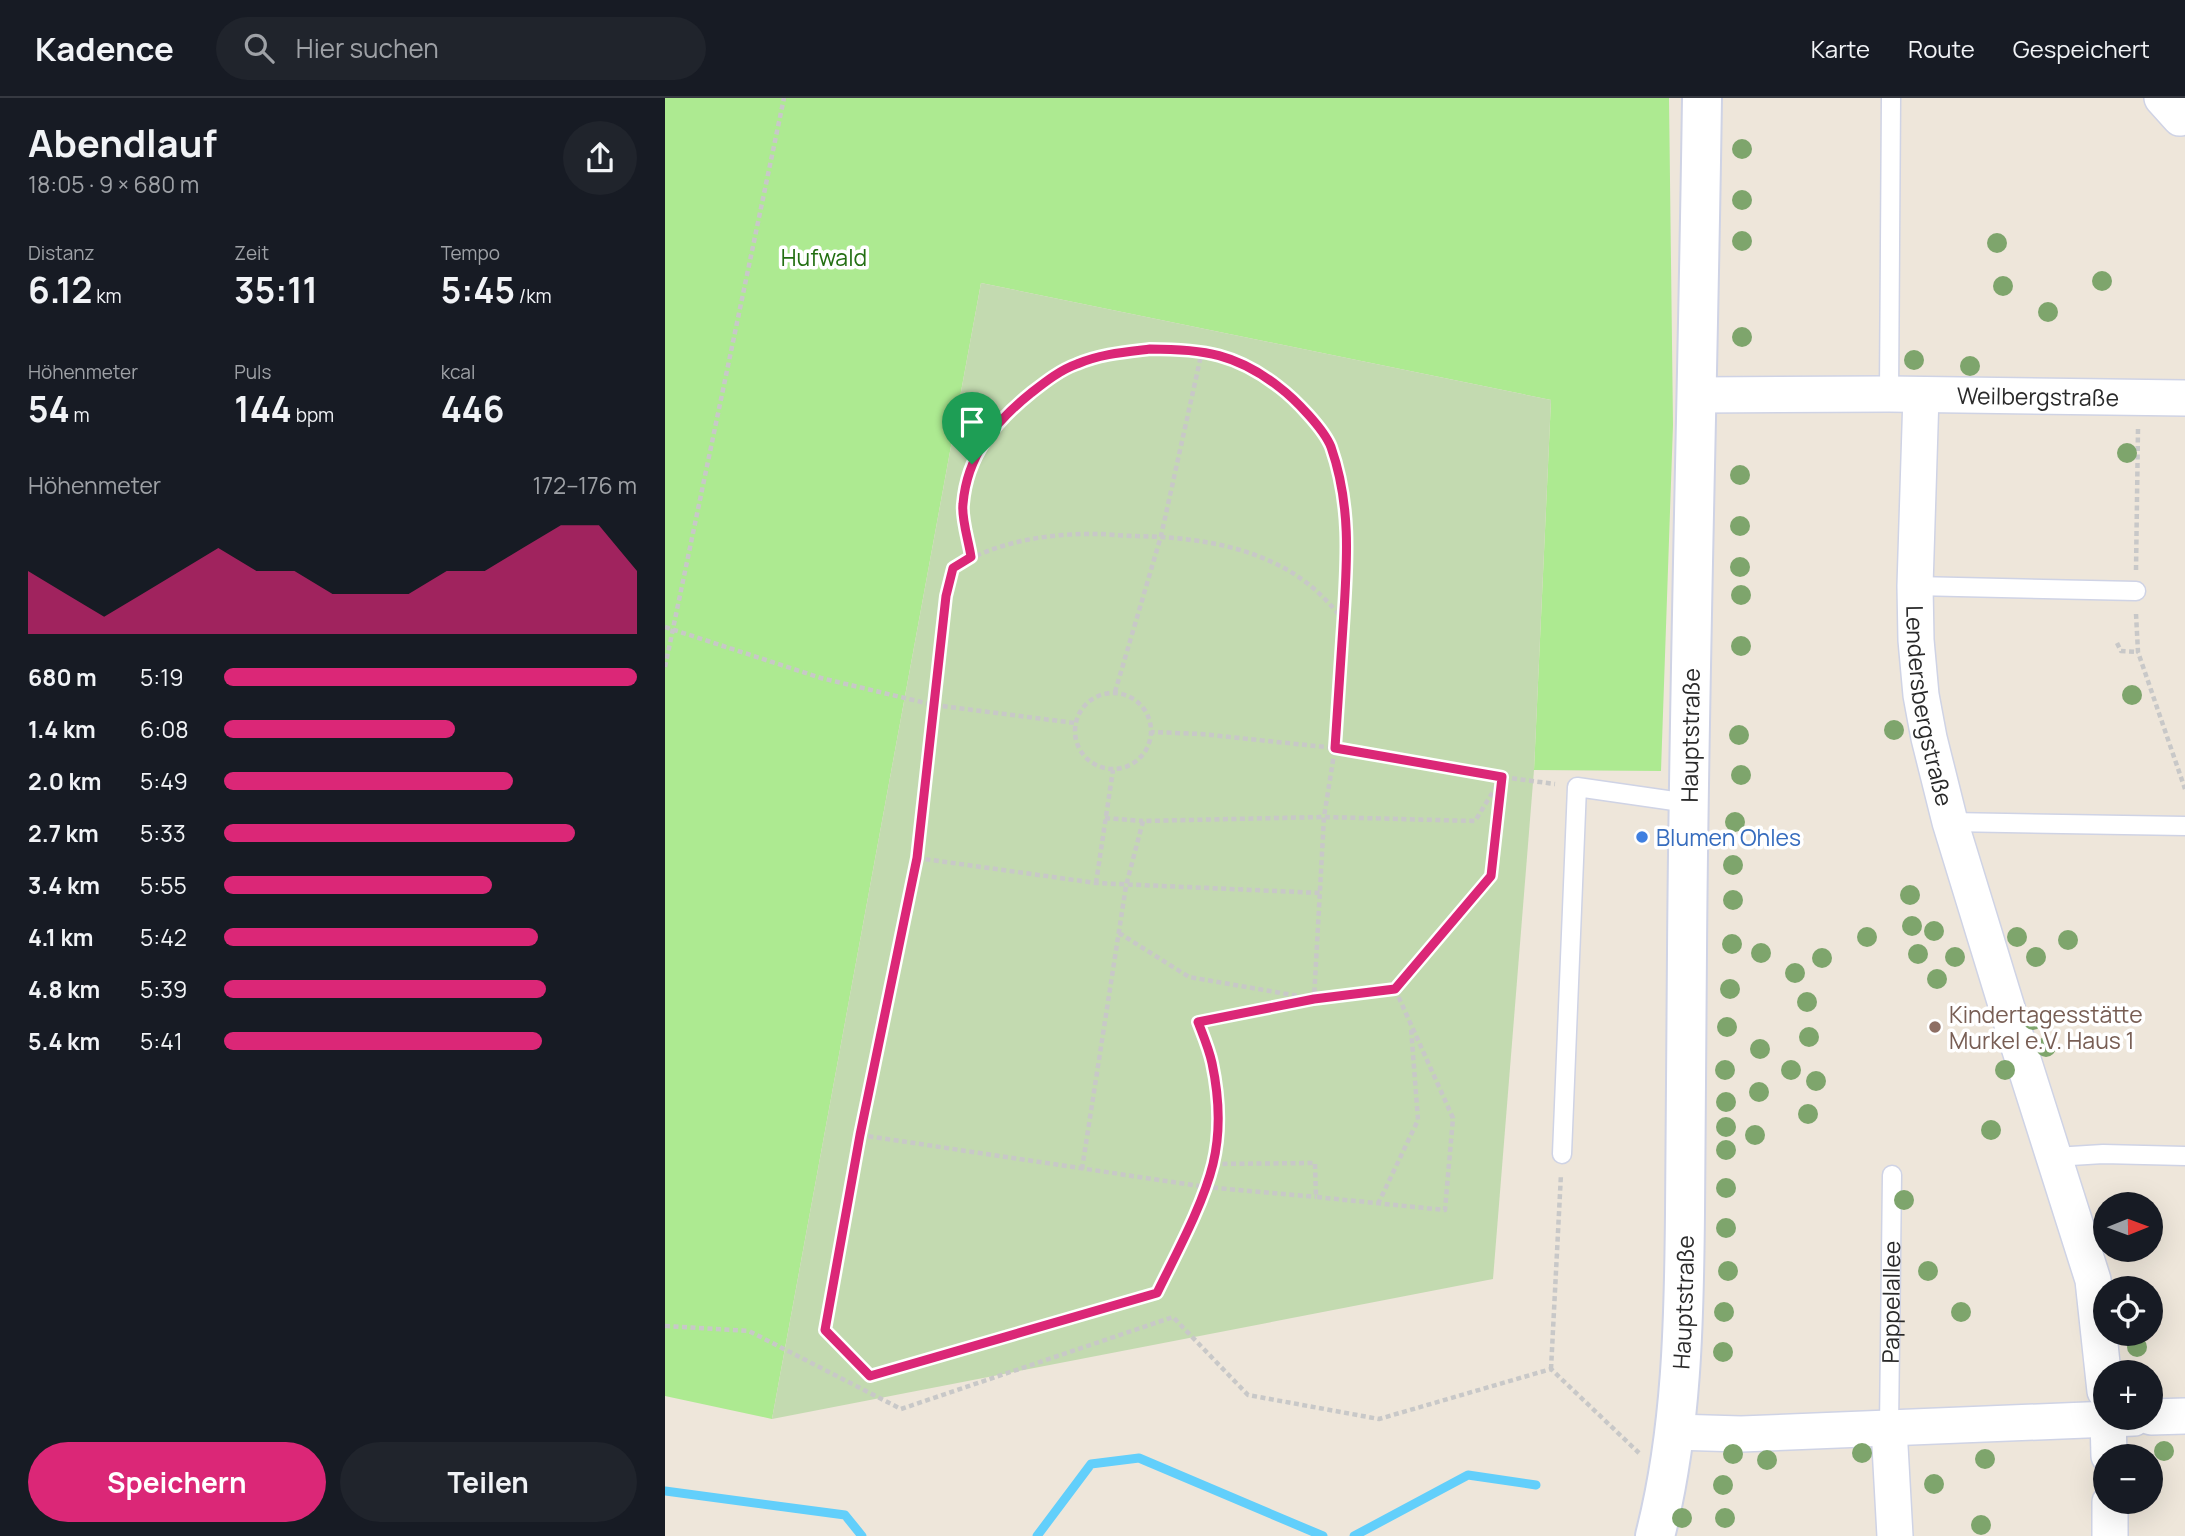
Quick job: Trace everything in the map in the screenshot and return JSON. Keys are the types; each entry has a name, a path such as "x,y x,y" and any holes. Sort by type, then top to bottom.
{"street":[{"name":"Hauptstraße","path":"1654,1536 1668,1480 1674,1432 1684,1275 1688,803 1703,98"},
{"path":"2162,98 2180,118 2185,117"},
{"name":"Weilbergstraße","path":"1698,395 2185,398"},
{"name":"Lendersbergstraße","path":"1905,395 1916,640 1921,695 1929,738 1950,822 2018,1047 2093,1280 2102,1360"},
{"path":"2163,1417 2185,1416"},
{"path":"1674,1432 1741,1434 2093,1419"},
{"path":"1889,1428 1895,1536"},
{"path":"2110,1514 2111,1536"}],"lane":[{"path":"1891,98 1905,395"},
{"name":"Lendersbergstraße","path":"1915,586 2136,591"},
{"path":"1562,1154 1577,787 1688,803"},
{"name":"Lendersbergstraße","path":"1950,822 2185,826"},
{"path":"2055,1157 2103,1154 2185,1156"},
{"name":"Pappelallee","path":"1889,1428 1892,1175"}],"path":[{"path":"665,667 784,98"},
{"path":"971,557 962,506 972,464 989,433 1015,406 1048,380 1076,364 1112,353 1150,349 1202,351 1233,359 1262,373 1291,396 1311,419 1330,445 1347,517 1348,553 1335,748 1324,817 1314,999"},
{"path":"1115,692 1161,536 1202,351"},
{"path":"2139,396 2136,591 2138,652 2185,789"},
{"path":"1343,621 1328,600 1283,567 1231,547 1161,536 1071,534 1012,543 971,557 953,568 948,587 917,858 860,1135 825,1330 870,1376 1157,1293 1214,1164 1218,1135 1218,1099 1212,1060 1198,1022 1314,999 1395,989 1491,876 1502,777"},
{"path":"665,627 821,678 935,705 1075,723"},
{"path":"2117,643 2121,651 2138,652"},
{"path":"1115,692 1132,696 1147,712 1151,732 1148,747 1134,764 1122,769 1095,765 1081,753 1075,741 1075,723 1081,709 1090,699 1115,692"},
{"path":"1151,732 1201,734 1335,748 1577,787"},
{"path":"1095,884 1113,769"},
{"path":"1105,818 1143,821 1324,817 1475,821 1502,777"},
{"path":"1082,1169 1126,886 1143,821"},
{"path":"917,858 1095,884 1320,893"},
{"path":"1119,933 1189,976 1314,999"},
{"path":"860,1135 1206,1187 1445,1210 1453,1118 1395,989"},
{"path":"1378,1203 1418,1120 1411,1024"},
{"path":"1562,1154 1551,1369 1668,1480"},
{"path":"1214,1164 1315,1163 1315,1197"},
{"path":"665,1326 749,1331 901,1409 1174,1317 1248,1395 1379,1419 1551,1369"}],"green space":[{"name":"Hufwald","path":"665,98 1669,98 1673,425 1661,771 1534,770 1551,400 981,283 772,1419 665,1396"},
{"path":"981,283 1551,400 1534,770 1493,1279 772,1419"}],"waterway":[{"path":"1037,1536 1091,1464 1139,1458 1323,1536"},
{"path":"1354,1536 1468,1475 1536,1485"},
{"path":"665,1491 845,1515 862,1536"}],"place":[{"name":"Blumen Ohles","path":"1642,837"},
{"name":"Kindertagesstätte Murkel e.V. Haus 1","path":"1935,1027"}],"route":[{"path":"1150,349 1202,351 1233,359 1262,373 1291,396 1330,445 1347,517 1348,553 1335,748 1502,777 1491,876 1395,989 1314,999 1198,1022 1212,1060 1218,1099 1218,1135 1214,1164 1157,1293 870,1376 825,1330 860,1135 917,858 946,596 953,568 971,557 962,506 972,464 989,433 1015,406 1048,380 1076,364 1112,353 1150,349"}]}
